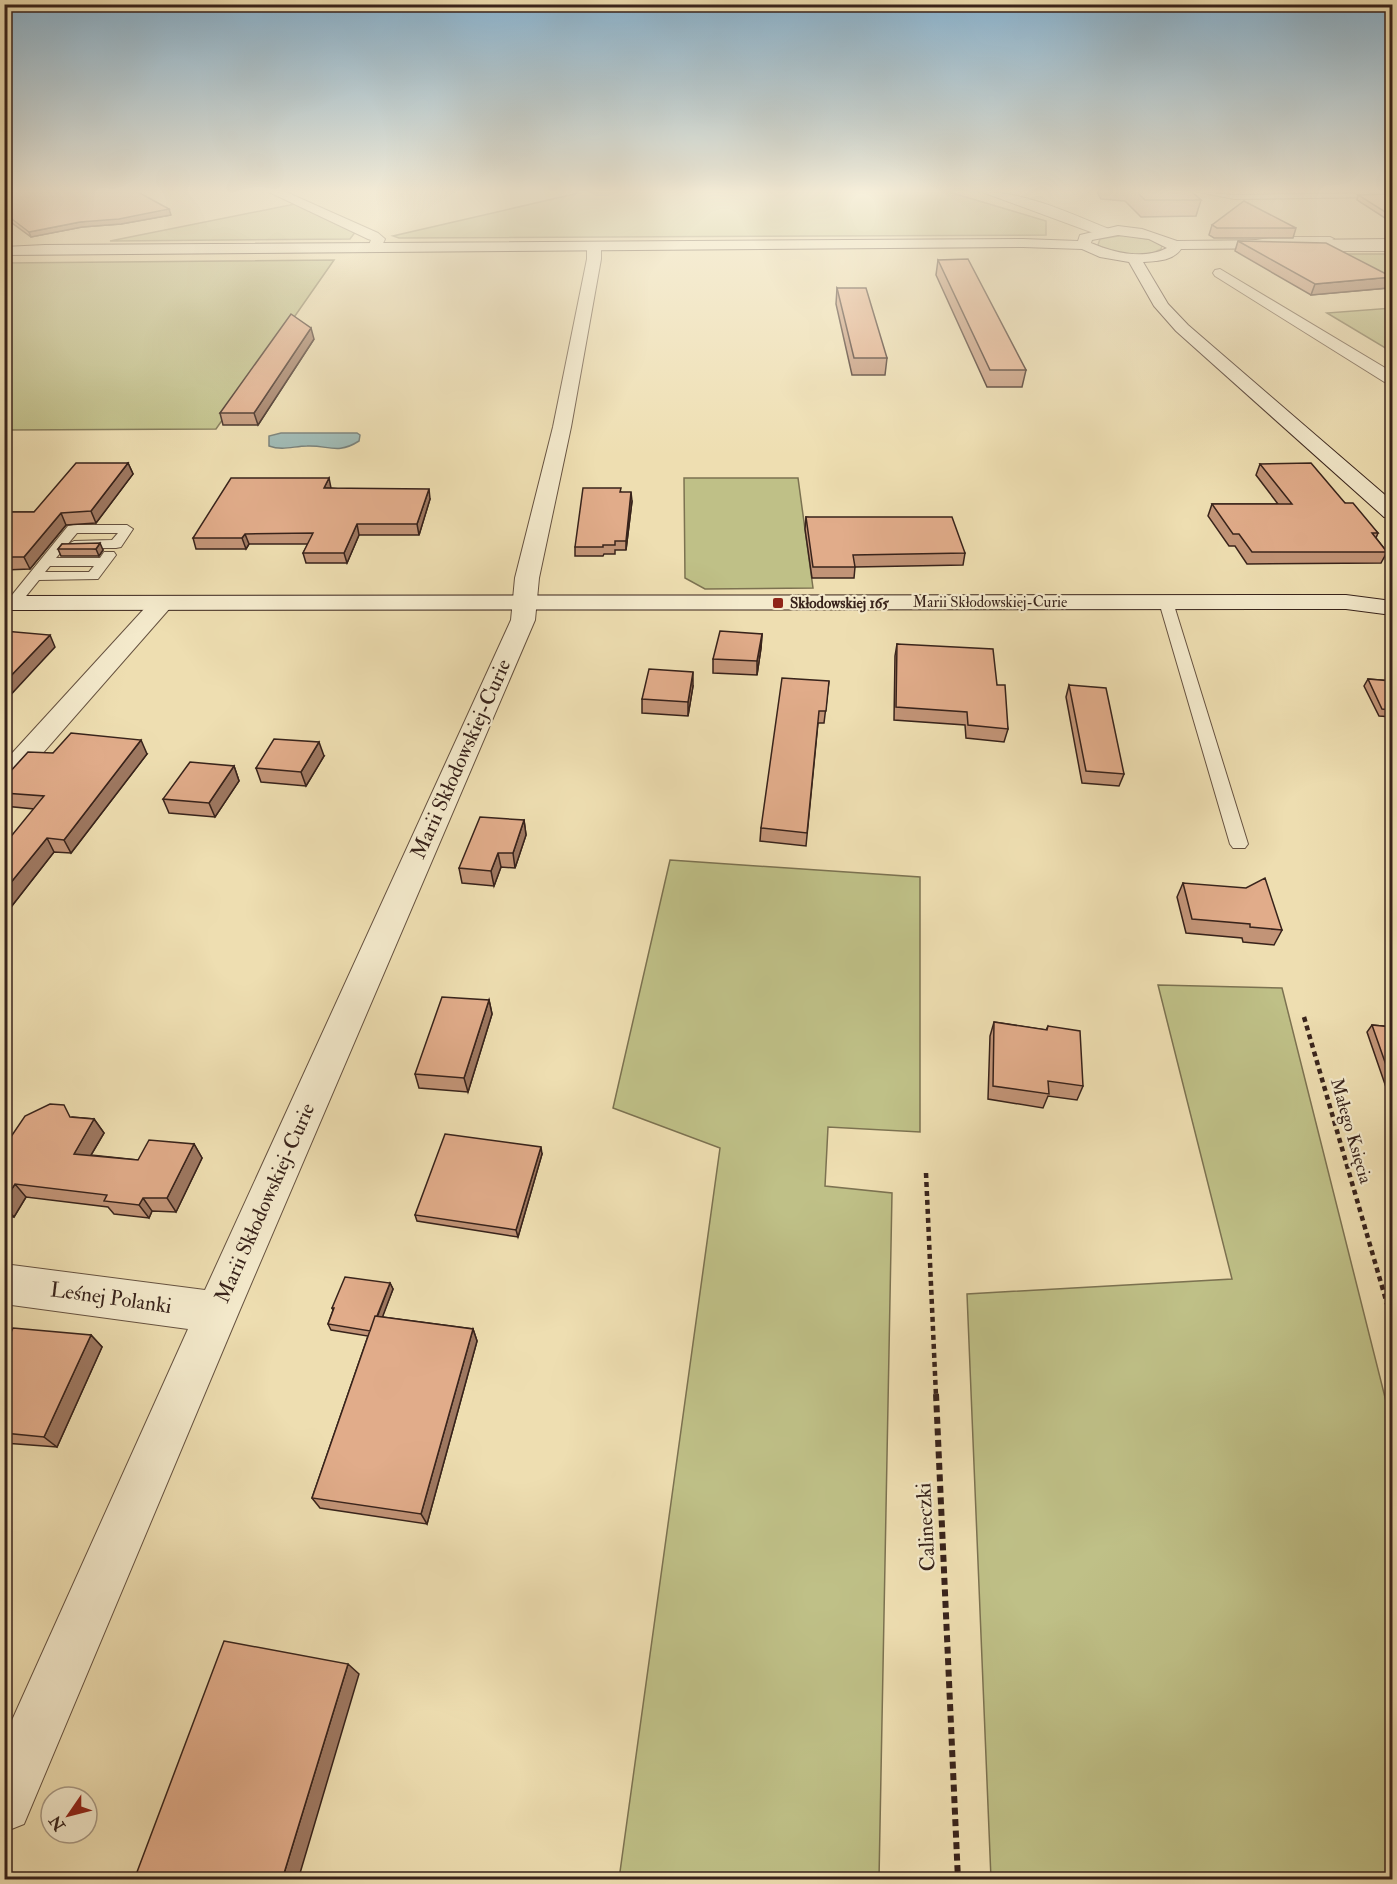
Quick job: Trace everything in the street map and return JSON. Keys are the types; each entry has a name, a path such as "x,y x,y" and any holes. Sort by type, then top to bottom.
{"street":[{"name":"Marii Skłodowskiej-Curie","path":"4,1804 217,1312 523,620 527,578 571,382 590,280"},
{"path":"1147,280 1162,306 1182,328 1392,512"},
{"path":"1231,280 1392,379"},
{"name":"Marii Skłodowskiej-Curie","path":"1346,602 1392,596"},
{"name":"Marii Skłodowskiej-Curie","path":"9,603 1346,602 1392,608"},
{"path":"4,780 162,603"},
{"name":"Leśnej Polanki","path":"4,1284 217,1312"}],"lane":[{"path":"9,603 36,576 73,529 127,529 93,576 36,576"},
{"path":"54,553 110,553"},
{"path":"1166,602 1239,844"}],"path":[{"name":"Małego Księcia","path":"1304,1017 1392,1321"},
{"name":"Calineczki","path":"926,1173 958,1880"}],"green space":[{"path":"4,280 320,280 216,429 5,430"},
{"path":"1382,280 1392,280 1392,285"},
{"path":"1392,308 1392,352 1327,313"},
{"path":"684,478 798,478 813,588 705,589 685,578"},
{"path":"670,860 920,877 920,1132 828,1127 825,1186 892,1193 879,1879 619,1879 720,1148 613,1108"},
{"path":"1158,985 1282,988 1392,1425 1392,1879 991,1879 967,1294 1232,1279"}],"water":[{"path":"281,433 357,433 360,435 359,441 345,448 269,446 269,436"}],"building":[{"path":"947,280 979,280 1026,370 990,370"},
{"path":"1308,280 1360,280 1315,284"},
{"path":"837,288 866,288 887,358 854,358"},
{"path":"291,314 311,328 254,413 220,413"},
{"path":"76,463 128,463 91,511 61,513 24,557 4,557 4,512 34,512"},
{"path":"1311,463 1345,503 1353,503 1378,533 1372,533 1387,552 1252,552 1239,534 1233,534 1212,504 1292,504 1260,464"},
{"path":"231,478 329,478 324,488 429,489 417,524 357,524 344,553 303,553 313,533 245,534 242,538 193,538"},
{"path":"583,488 621,488 620,492 631,492 626,541 615,541 615,545 603,545 603,547 575,547"},
{"path":"806,517 952,517 965,553 853,555 855,567 813,567"},
{"path":"100,543 96,549 58,549 62,544"},
{"path":"4,631 50,635 4,683"},
{"path":"720,631 762,634 757,661 713,659"},
{"path":"897,644 993,649 997,685 1005,685 1008,729 968,725 967,712 896,707"},
{"path":"649,669 693,672 688,702 642,699"},
{"path":"782,678 829,681 826,711 819,711 807,833 761,828"},
{"path":"1368,679 1392,681 1392,710 1382,709"},
{"path":"1069,685 1106,688 1124,774 1086,771"},
{"path":"71,733 141,740 64,840 47,838 4,891 4,845 44,796 4,793 4,775 8,774 28,752 53,753"},
{"path":"274,739 319,742 301,772 256,768"},
{"path":"190,762 234,766 209,803 163,799"},
{"path":"480,817 524,820 513,853 498,853 491,871 459,868"},
{"path":"1265,878 1282,930 1250,927 1250,924 1192,919 1183,883 1246,888"},
{"path":"442,997 489,1000 464,1078 415,1074"},
{"path":"994,1022 1047,1030 1048,1026 1080,1031 1083,1086 1048,1081 1049,1094 993,1086"},
{"path":"1372,1025 1392,1027 1392,1082"},
{"path":"50,1104 64,1105 70,1117 94,1119 74,1154 138,1160 149,1140 194,1144 167,1198 143,1198 139,1205 104,1201 107,1195 15,1184 4,1201 4,1147 25,1116"},
{"path":"445,1134 541,1147 516,1230 415,1215"},
{"path":"345,1277 390,1283 370,1331 328,1324"},
{"path":"375,1316 473,1329 421,1514 312,1498"},
{"path":"13,1328 91,1335 44,1437 4,1433 4,1340 7,1341"},
{"path":"224,1641 348,1664 282,1880 134,1880"}],"place":[{"name":"Skłodowskiej 165","path":"778,603"}]}
